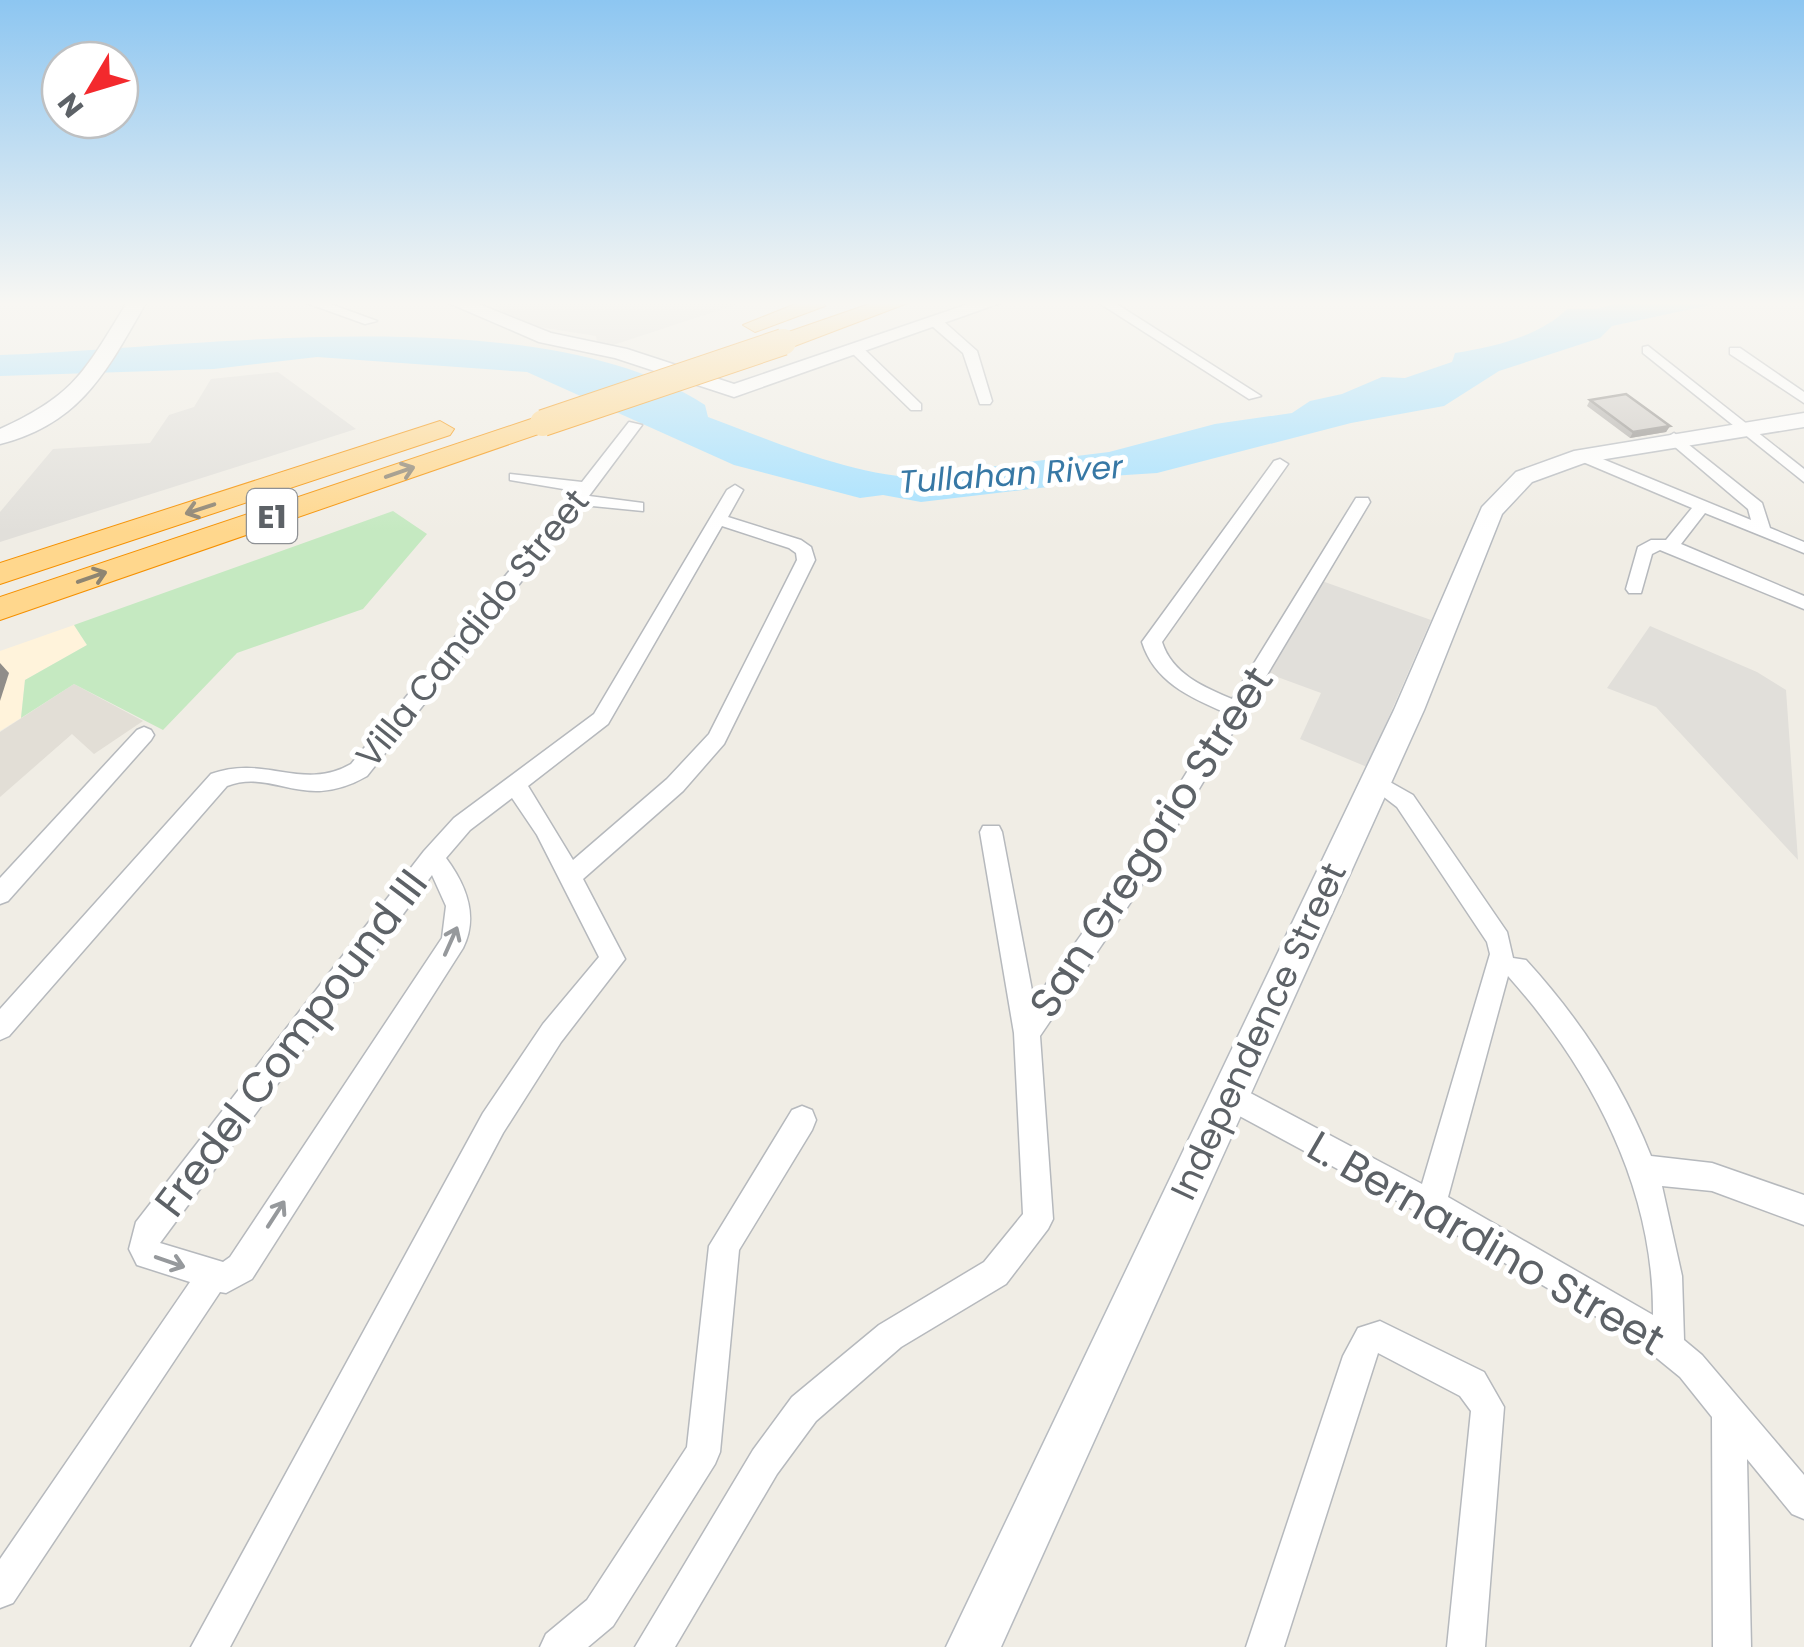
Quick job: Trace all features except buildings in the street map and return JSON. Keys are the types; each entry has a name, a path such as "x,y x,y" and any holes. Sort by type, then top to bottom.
{"highway":[{"name":"E1","path":"0,609 620,378"},
{"name":"E1","path":"0,574 655,378"}],"street":[{"path":"0,437 46,416 92,378"},
{"path":"693,378 729,390 744,390 779,378"},
{"path":"886,378 916,407"},
{"path":"978,378 985,401"},
{"path":"1225,378 1254,396"},
{"path":"1683,378 1804,477"},
{"path":"1775,378 1804,398"},
{"name":"Independence Street","path":"974,1647 1450,618 1491,512 1530,473 1582,456 1674,438 1804,420"},
{"name":"Villa Candido Street","path":"0,1028 226,776 310,787 343,781 359,770 634,425"},
{"path":"1674,438 1756,507 1762,530"},
{"path":"1582,456 1804,548"},
{"path":"1238,710 1178,678 1155,654 1152,642 1280,464"},
{"path":"516,477 637,507"},
{"path":"432,858 462,824 602,719 736,490"},
{"name":"San Gregorio Street","path":"654,1647 766,1462 804,1409 890,1336 995,1273 1038,1218 1027,1034 1129,886 1362,502"},
{"path":"1670,546 1701,507"},
{"path":"571,876 675,785 717,739 806,560 805,551 794,544 718,519"},
{"path":"1635,589 1644,551 1657,544 1804,603"},
{"path":"0,894 144,735"},
{"path":"1374,781 1404,801 1498,940 1502,954 1431,1204"},
{"path":"210,1647 493,1123 552,1033 613,959 571,876 516,787"},
{"path":"991,832 1027,1034"},
{"name":"Fredel Compound III","path":"432,858 447,877 462,910 454,941 241,1268 226,1278 212,1276 148,1254 144,1249 147,1233 432,858"},
{"path":"1517,968 1536,987 1598,1077 1643,1170 1668,1273 1668,1345"},
{"name":"L. Bernardino Street","path":"1229,1096 1431,1204 1642,1326 1668,1345 1804,1502"},
{"path":"559,1647 600,1613 702,1452 724,1246 802,1120"},
{"path":"1643,1170 1728,1181 1804,1210"},
{"name":"Fredel Compound III","path":"0,1590 212,1276"},
{"path":"1265,1647 1358,1356 1369,1339 1380,1337 1472,1384 1488,1407 1466,1647"},
{"path":"1730,1415 1732,1647"}],"shaded area":[{"path":"286,378 356,429 0,542 0,512 53,449 150,443 169,415 194,407 211,379"},
{"path":"1322,581 1431,620 1367,767 1300,739 1321,693 1269,674"},
{"path":"74,625 87,645 25,680 21,718 0,731 0,651"},
{"path":"1650,626 1757,672 1786,690 1798,860 1656,707 1607,688"},
{"path":"74,684 143,721 94,754 72,734 0,797 0,732"}],"green space":[{"path":"393,511 427,534 363,609 237,653 163,730 74,684 21,718 25,680 87,645 74,625"}],"water":[{"name":"Tullahan River","path":"540,378 649,378 705,405 708,417 809,455 883,474 920,478 1109,452 1215,424 1292,413 1310,401 1342,394 1380,378 1488,378 1444,406 1351,423 1157,473 1064,479 1048,487 921,502 883,495 860,498 734,465"}]}
